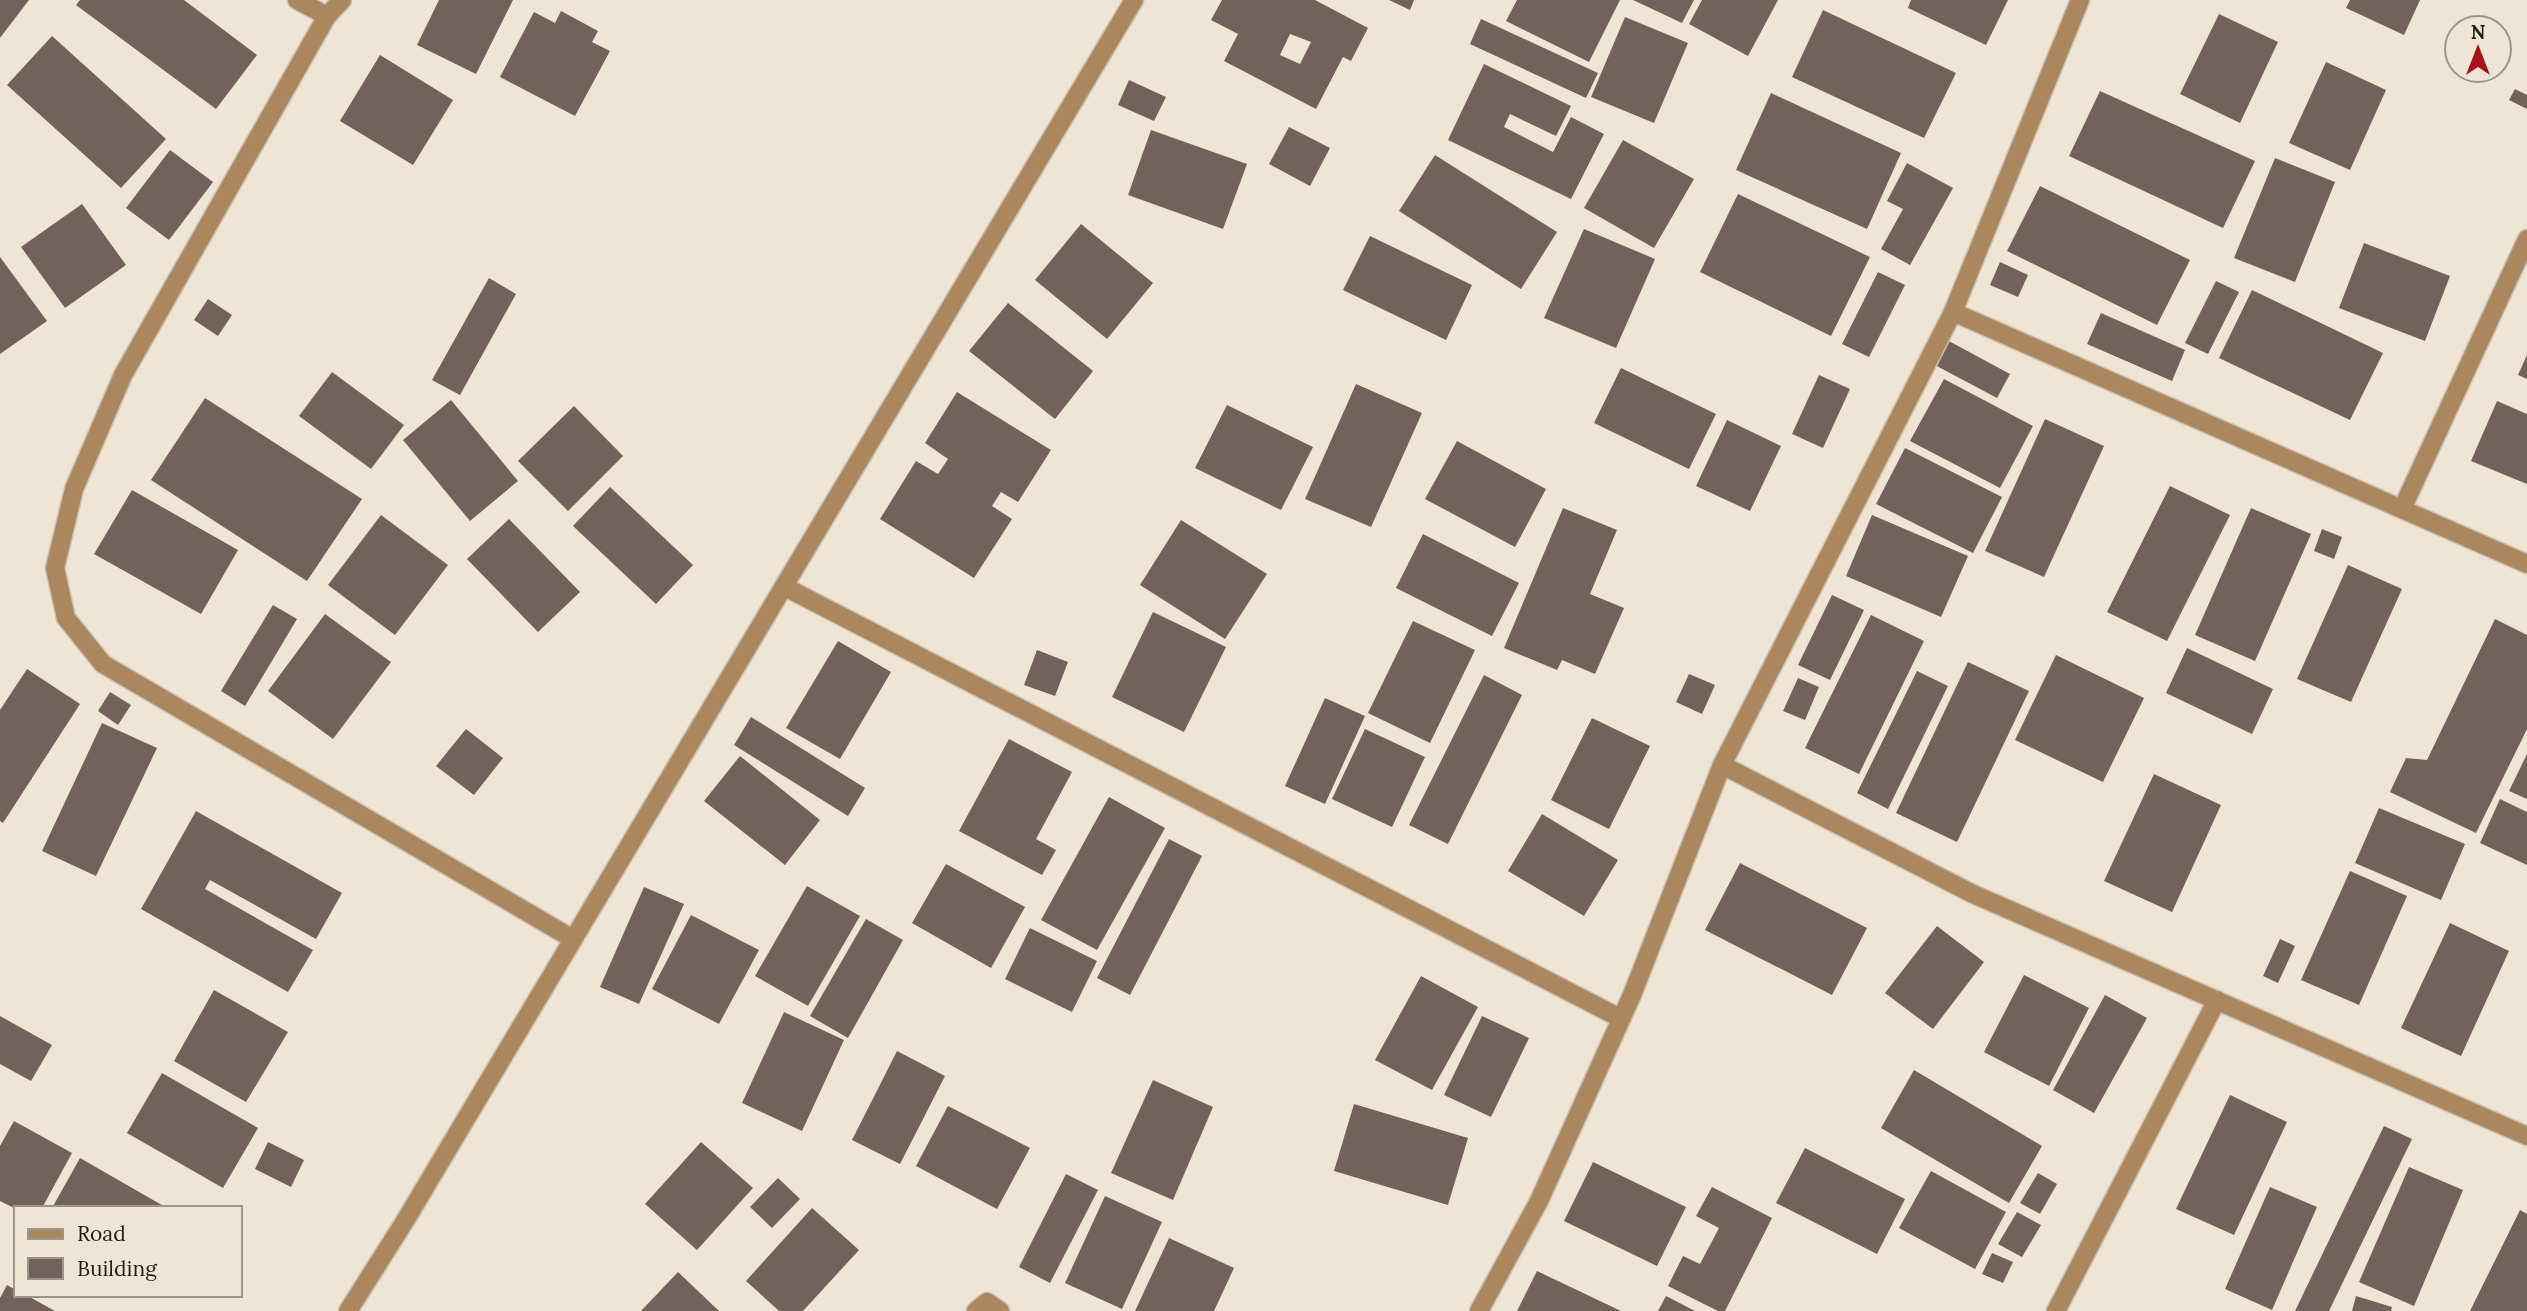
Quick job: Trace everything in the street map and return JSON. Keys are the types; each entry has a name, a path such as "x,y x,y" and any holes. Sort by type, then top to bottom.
{"street":[{"path":"297,0 327,16"},
{"path":"342,0 327,16 123,375 74,489 55,568 66,618 103,664 573,939"},
{"path":"348,1311 405,1221 1134,0"},
{"path":"1475,1309 1539,1200 1632,995 1722,765 1953,312 2080,0"},
{"path":"2402,509 2527,239"},
{"path":"1953,312 2527,564"},
{"path":"785,587 1620,1018"},
{"path":"1722,765 1973,894 2527,1136"},
{"path":"2056,1311 2217,1000"},
{"path":"976,1311 987,1302 1000,1311"}],"building":[{"path":"0,0 29,0 0,38"},
{"path":"80,0 184,0 257,55 216,109 76,5"},
{"path":"439,0 513,0 476,74 417,45"},
{"path":"1222,0 1315,0 1368,28 1351,61 1343,57 1316,109 1224,61 1238,34 1211,20","holes":["1290,34 1311,42 1300,64 1280,55"]},
{"path":"1389,0 1414,0 1410,10"},
{"path":"1517,0 1620,0 1589,62 1506,21"},
{"path":"1633,0 1694,0 1682,23"},
{"path":"1702,0 1778,0 1748,56 1689,24"},
{"path":"1911,0 2008,0 1986,45 1908,8"},
{"path":"2350,0 2420,0 2404,35 2346,8"},
{"path":"1823,10 1956,73 1924,138 1792,77"},
{"path":"561,11 598,31 592,42 610,51 575,116 500,77 534,12 555,23"},
{"path":"2219,14 2278,42 2240,123 2180,94"},
{"path":"1625,17 1688,43 1654,123 1591,97"},
{"path":"1481,19 1598,73 1586,98 1470,44"},
{"path":"52,36 166,139 121,188 7,85"},
{"path":"380,55 453,100 413,165 340,121"},
{"path":"2326,62 2386,90 2350,170 2289,143"},
{"path":"1484,64 1571,106 1556,136 1510,114 1504,127 1553,152 1571,117 1604,134 1571,199 1448,140"},
{"path":"1129,80 1166,97 1154,121 1118,105"},
{"path":"2515,89 2527,95 2527,109 2509,100"},
{"path":"2100,91 2255,161 2223,228 2069,156"},
{"path":"1771,93 1901,153 1867,229 1736,170"},
{"path":"1289,127 1330,148 1310,186 1269,164"},
{"path":"1151,130 1247,164 1223,229 1128,195"},
{"path":"1623,140 1694,179 1654,248 1584,208"},
{"path":"170,150 213,182 169,240 126,208"},
{"path":"1435,155 1557,232 1521,289 1399,211"},
{"path":"2275,158 2335,182 2295,282 2234,258"},
{"path":"1907,163 1953,188 1910,265 1881,249 1903,209 1887,201"},
{"path":"2040,186 2190,260 2157,325 2007,251"},
{"path":"1738,194 1870,257 1831,336 1700,272"},
{"path":"82,204 126,265 65,308 21,247"},
{"path":"1081,224 1153,283 1107,339 1035,280"},
{"path":"1584,229 1655,259 1616,348 1544,318"},
{"path":"1370,236 1472,285 1446,340 1343,290"},
{"path":"2364,243 2450,276 2425,341 2339,308"},
{"path":"0,257 47,321 0,354"},
{"path":"2000,262 2028,275 2018,297 1990,285"},
{"path":"1878,272 1905,285 1869,357 1842,344"},
{"path":"489,278 516,294 460,395 432,380"},
{"path":"2216,281 2239,292 2208,354 2185,343"},
{"path":"2252,290 2383,353 2350,420 2219,358"},
{"path":"208,299 232,315 218,336 194,320"},
{"path":"1008,303 1093,371 1055,419 969,351"},
{"path":"2101,313 2185,350 2172,381 2087,344"},
{"path":"1947,340 2010,374 1997,398 1933,364"},
{"path":"2527,355 2527,379 2518,375"},
{"path":"1621,368 1716,414 1689,469 1594,423"},
{"path":"332,372 404,425 371,469 299,416"},
{"path":"1819,375 1850,389 1823,448 1792,434"},
{"path":"1944,379 2033,426 2000,488 1910,441"},
{"path":"1356,384 1422,413 1371,527 1305,499"},
{"path":"957,392 1051,450 1018,502 1001,492 992,506 1012,519 974,578 880,519 916,461 938,474 948,459 925,443"},
{"path":"205,398 362,499 307,581 151,480"},
{"path":"451,400 518,481 470,521 403,440"},
{"path":"2497,401 2527,414 2527,484 2471,461"},
{"path":"1227,405 1313,447 1281,510 1195,468"},
{"path":"574,406 623,456 568,511 518,461"},
{"path":"2045,419 2104,446 2044,577 1985,551"},
{"path":"1727,420 1781,446 1750,511 1696,486"},
{"path":"1457,441 1546,489 1515,547 1425,499"},
{"path":"1905,448 2002,497 1973,553 1876,504"},
{"path":"2170,486 2230,515 2167,641 2107,612"},
{"path":"610,487 693,565 656,604 573,526"},
{"path":"132,490 238,550 201,614 94,554"},
{"path":"1563,508 1617,530 1590,594 1624,608 1595,674 1562,660 1557,670 1504,648"},
{"path":"2251,508 2311,534 2255,661 2195,635"},
{"path":"381,515 448,565 395,635 328,585"},
{"path":"1872,515 1968,556 1941,617 1846,576"},
{"path":"509,519 580,592 538,632 467,559"},
{"path":"1181,520 1267,574 1225,639 1140,585"},
{"path":"2322,529 2342,537 2334,559 2314,551"},
{"path":"1423,534 1519,583 1492,636 1396,588"},
{"path":"2348,565 2402,589 2351,702 2297,679"},
{"path":"1832,595 1864,610 1830,680 1798,665"},
{"path":"273,605 297,619 245,706 221,691"},
{"path":"1153,612 1226,647 1184,732 1112,697"},
{"path":"325,614 391,662 333,739 268,691"},
{"path":"1871,615 1924,641 1859,774 1805,748"},
{"path":"2495,619 2527,635 2527,729 2476,833 2390,792 2406,758 2427,760"},
{"path":"1413,621 1475,650 1430,743 1368,713"},
{"path":"838,641 891,672 840,759 786,728"},
{"path":"2187,648 2273,689 2252,734 2166,693"},
{"path":"1037,650 1068,662 1055,696 1024,685"},
{"path":"2056,655 2144,698 2103,782 2015,740"},
{"path":"1968,662 2029,691 1957,842 1896,813"},
{"path":"27,669 80,704 3,823 0,821 0,710"},
{"path":"1917,671 1948,686 1888,809 1857,793"},
{"path":"1689,674 1715,685 1702,714 1676,702"},
{"path":"1484,675 1522,695 1448,844 1409,825"},
{"path":"1798,678 1819,687 1805,720 1783,711"},
{"path":"110,692 131,705 118,725 98,711"},
{"path":"1325,698 1365,716 1325,804 1285,786"},
{"path":"751,717 865,788 848,816 734,745"},
{"path":"1592,718 1650,746 1609,829 1551,800"},
{"path":"102,723 157,748 96,876 42,851"},
{"path":"466,729 503,758 474,795 436,766"},
{"path":"1365,729 1425,757 1392,827 1332,799"},
{"path":"1009,739 1072,772 1036,839 1056,850 1042,875 959,831"},
{"path":"2527,754 2527,799 2509,791"},
{"path":"740,756 820,820 785,865 704,801"},
{"path":"2154,774 2221,805 2172,912 2104,881"},
{"path":"1109,797 1165,828 1097,950 1041,920"},
{"path":"2500,799 2527,812 2527,865 2480,843"},
{"path":"2379,808 2465,844 2441,900 2355,863"},
{"path":"196,811 342,893 316,939 210,880 205,889 313,950 288,992 141,909"},
{"path":"1542,814 1618,860 1584,916 1508,871"},
{"path":"1169,839 1202,856 1130,995 1097,978"},
{"path":"1740,863 1867,928 1832,995 1705,930"},
{"path":"946,864 1025,907 991,968 912,923"},
{"path":"2350,871 2407,896 2359,1005 2301,980"},
{"path":"807,886 860,916 808,1006 755,976"},
{"path":"644,887 684,904 639,1004 600,987"},
{"path":"691,915 759,950 719,1024 652,989"},
{"path":"866,919 903,940 848,1038 810,1016"},
{"path":"2450,923 2509,951 2461,1056 2401,1028"},
{"path":"1937,926 1984,962 1933,1029 1885,993"},
{"path":"1030,928 1097,961 1072,1012 1005,979"},
{"path":"2280,939 2295,946 2278,983 2263,976"},
{"path":"2024,975 2089,1008 2049,1086 1984,1052"},
{"path":"1421,976 1478,1007 1432,1090 1375,1060"},
{"path":"214,990 288,1032 246,1102 174,1061"},
{"path":"2105,995 2147,1018 2094,1113 2053,1090"},
{"path":"784,1012 844,1040 802,1131 742,1103"},
{"path":"0,1016 52,1045 31,1081 0,1064"},
{"path":"1482,1016 1529,1038 1491,1117 1444,1095"},
{"path":"897,1051 945,1076 900,1164 852,1140"},
{"path":"1914,1070 2042,1146 2009,1203 1881,1128"},
{"path":"162,1073 258,1128 223,1188 127,1133"},
{"path":"1153,1080 1213,1107 1173,1200 1111,1173"},
{"path":"2230,1095 2287,1122 2234,1235 2176,1209"},
{"path":"1354,1104 1468,1138 1448,1205 1334,1171"},
{"path":"948,1106 1030,1148 997,1209 916,1166"},
{"path":"14,1121 72,1153 43,1206 14,1208 0,1201 0,1146"},
{"path":"2384,1126 2412,1139 2329,1311 2295,1311"},
{"path":"268,1142 304,1160 291,1187 255,1169"},
{"path":"701,1142 753,1188 697,1250 645,1204"},
{"path":"1805,1148 1905,1199 1877,1254 1776,1203"},
{"path":"80,1158 164,1206 53,1206"},
{"path":"1593,1162 1686,1207 1657,1266 1564,1221"},
{"path":"2409,1167 2463,1190 2414,1306 2359,1282"},
{"path":"1931,1171 2006,1212 1975,1269 1899,1228"},
{"path":"2038,1173 2057,1184 2040,1214 2020,1203"},
{"path":"1066,1174 1098,1190 1050,1283 1019,1267"},
{"path":"778,1178 800,1199 772,1228 750,1207"},
{"path":"1712,1187 1772,1218 1725,1311 1718,1311 1668,1286 1683,1256 1700,1264 1719,1228 1696,1216"},
{"path":"2270,1187 2317,1207 2272,1310 2225,1289"},
{"path":"1105,1196 1162,1222 1122,1309 1065,1283"},
{"path":"812,1208 859,1250 803,1311 779,1311 746,1281"},
{"path":"2520,1210 2527,1214 2527,1311 2470,1311"},
{"path":"2017,1212 2041,1225 2022,1257 1998,1244"},
{"path":"1169,1238 1234,1268 1214,1311 1135,1311"},
{"path":"1992,1253 2013,1262 2003,1283 1982,1274"},
{"path":"1537,1271 1621,1311 1517,1311"},
{"path":"678,1272 719,1311 641,1311"},
{"path":"7,1285 14,1289 14,1297 30,1297 55,1311 0,1311 0,1298"},
{"path":"1666,1296 1695,1311 1658,1311"},
{"path":"2356,1296 2392,1307 2391,1311 2352,1311"}]}
